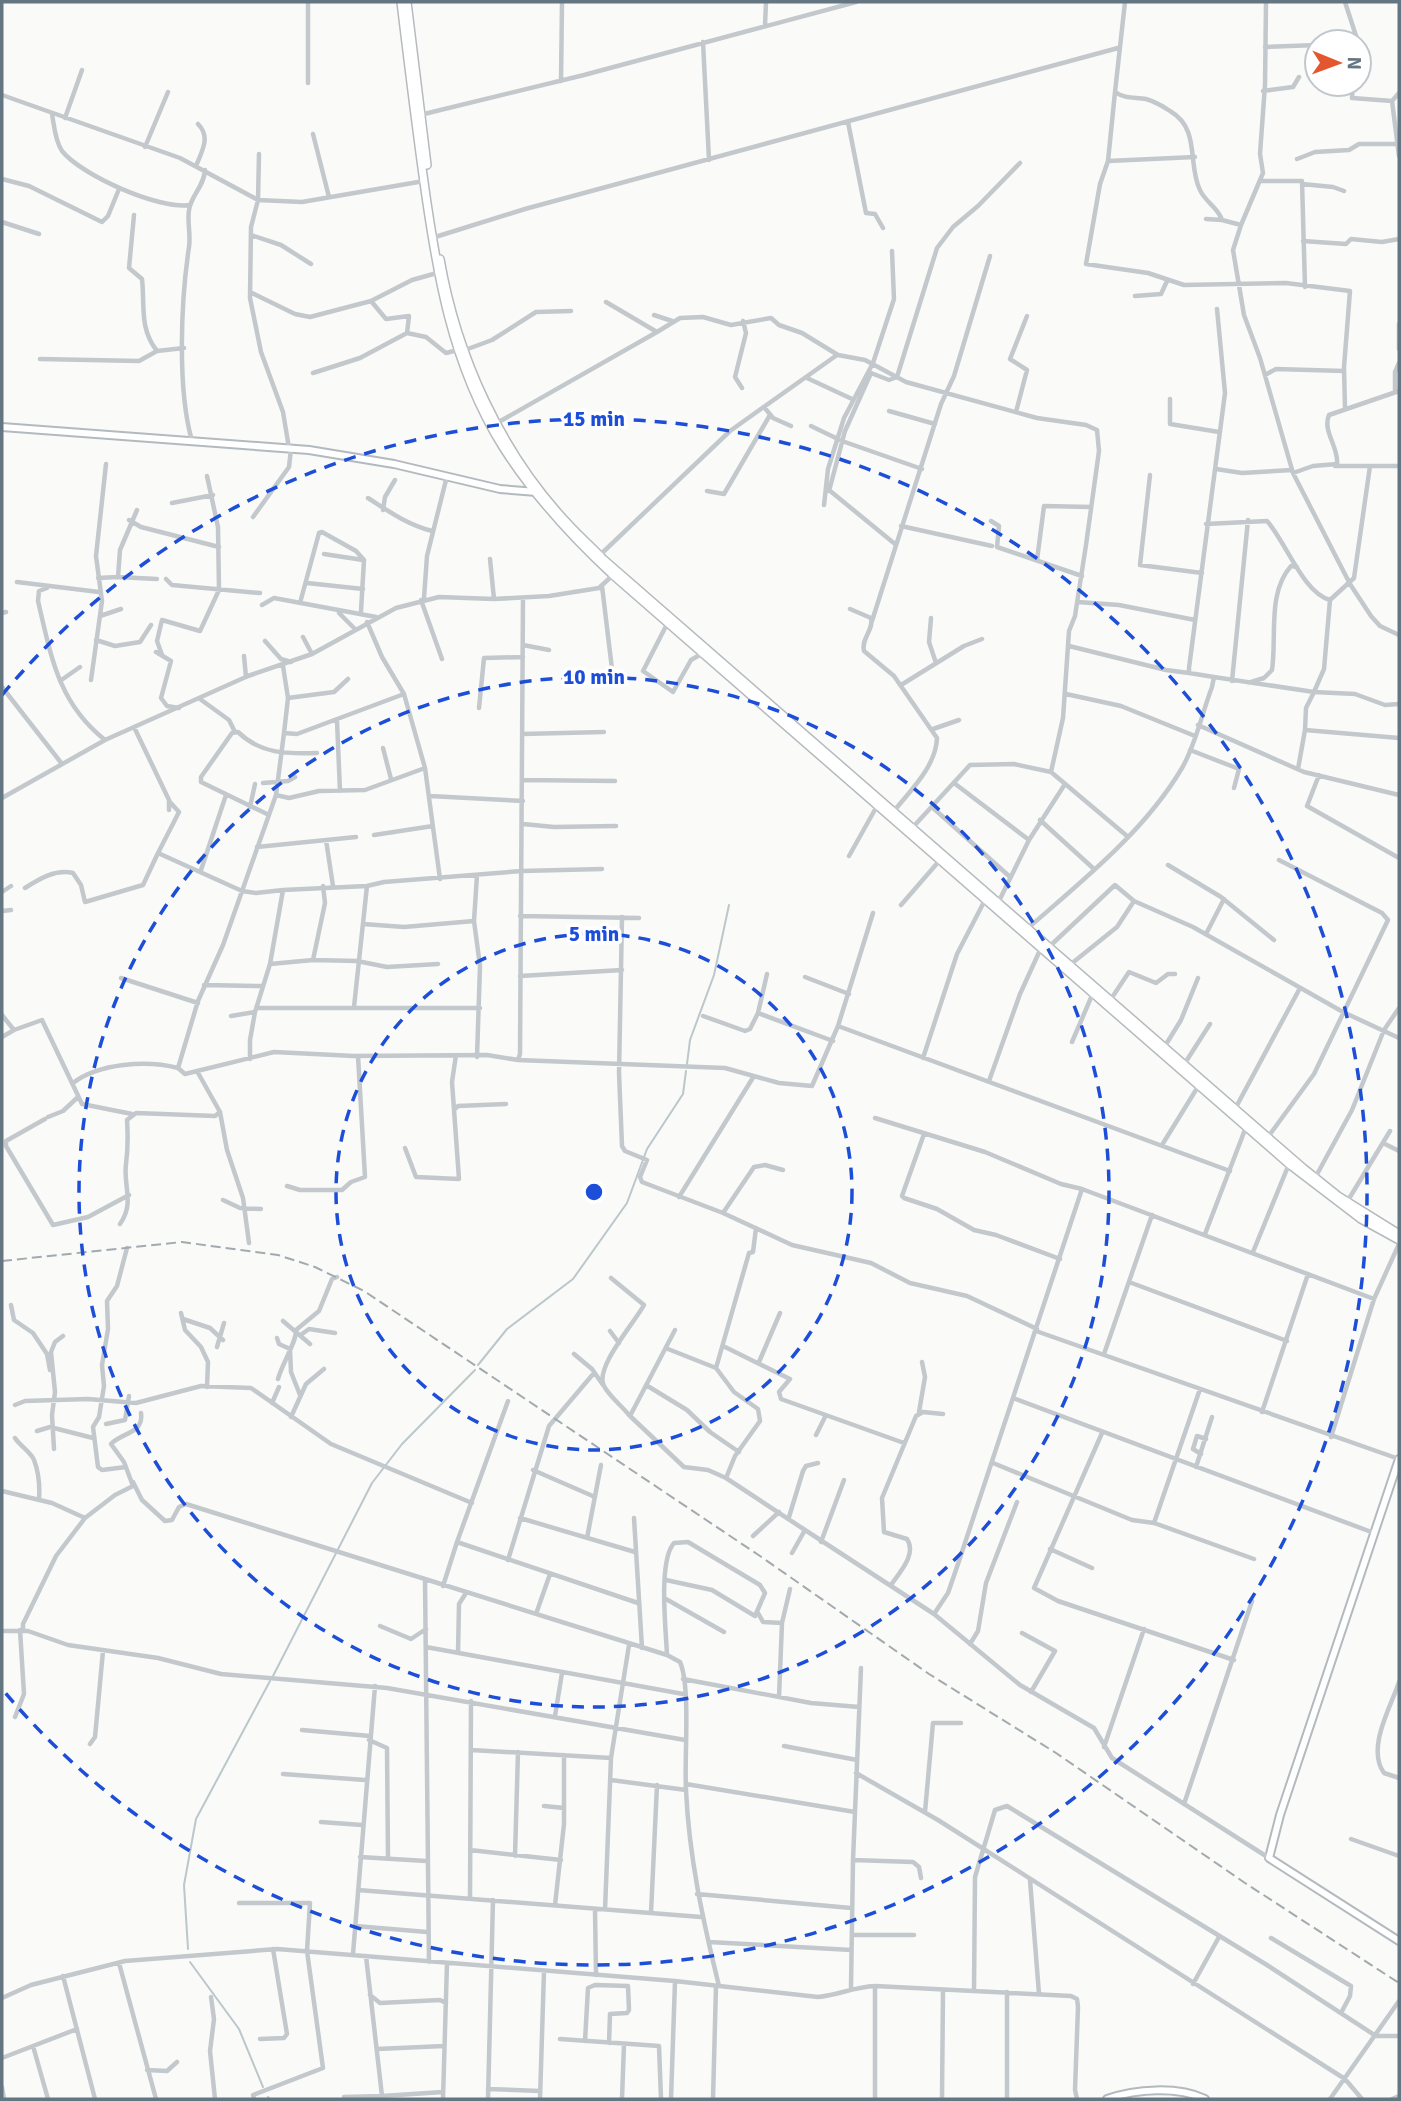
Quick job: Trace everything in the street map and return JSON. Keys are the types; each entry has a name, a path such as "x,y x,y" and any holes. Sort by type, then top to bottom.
{"main road":[{"path":"404,2 437,273 480,403 502,446 538,491 568,525 600,555 999,901 1041,947 1289,1164 1360,1219 1399,1242"},
{"path":"418,116 424,181 434,238 461,350 497,423 564,529 613,576 877,805 986,899 1050,946 1315,1178 1347,1202 1399,1234"}],"street":[{"path":"307,83 308,2"},
{"path":"561,81 562,2"},
{"path":"765,26 766,2"},
{"path":"418,116 561,81 856,2"},
{"path":"1125,2 1108,161 1100,184 1086,264 1148,273 1188,286 1286,283 1351,293 1344,371 1345,409"},
{"path":"1266,2 1261,181 1233,250 1245,320 1265,375 1292,472 1350,584 1376,623 1399,635"},
{"path":"1345,2 1353,28"},
{"path":"703,42 709,160"},
{"path":"1265,47 1303,46"},
{"path":"434,238 525,209 1118,48"},
{"path":"65,118 82,70"},
{"path":"1262,91 1293,87 1299,77"},
{"path":"145,147 168,92"},
{"path":"1115,92 1126,97 1150,100 1176,115 1183,123 1195,157 1198,187 1220,213 1222,220"},
{"path":"1392,101 1399,93"},
{"path":"2,95 196,166 258,200 302,202 424,181"},
{"path":"1352,98 1392,101"},
{"path":"1392,101 1399,156"},
{"path":"52,114 64,153 119,189 149,200 190,207"},
{"path":"848,122 866,212 875,214 883,228"},
{"path":"196,166 205,141 204,131 198,124"},
{"path":"313,134 329,198"},
{"path":"1297,159 1315,152 1349,150 1359,144 1397,144"},
{"path":"253,517 289,467 290,448 284,412 261,352 250,292 250,235 258,200 259,154"},
{"path":"1108,161 1195,157"},
{"path":"897,377 937,248 953,227 1020,163"},
{"path":"192,442 185,403 183,279 189,246 190,207 204,181 205,170"},
{"path":"204,181 214,176"},
{"path":"2,179 29,186 102,222 108,216 119,189"},
{"path":"1261,181 1295,179 1302,184 1333,187 1343,191"},
{"path":"1302,184 1305,287"},
{"path":"134,215 129,268 142,279 143,321 147,336 158,351"},
{"path":"1206,219 1241,225"},
{"path":"2,222 38,233"},
{"path":"250,235 281,245 311,264"},
{"path":"1303,241 1339,244 1351,239 1382,242 1399,239"},
{"path":"824,505 852,400 873,364 894,299 892,251"},
{"path":"894,811 922,776 935,753 937,738 888,669 864,651 864,640 947,394 990,256"},
{"path":"250,292 295,314 310,317 371,301 412,280 437,273"},
{"path":"1135,296 1161,294 1167,281"},
{"path":"371,301 386,319 409,316 407,333"},
{"path":"606,302 657,332"},
{"path":"1189,673 1206,524 1216,469 1225,373 1217,309"},
{"path":"313,373 360,358 407,333 422,335 446,353 492,340 536,312 571,311"},
{"path":"654,315 672,321"},
{"path":"1016,412 1027,370 1010,359 1027,316"},
{"path":"497,423 672,321 695,317 731,325 771,318 779,325 802,333 838,355 873,364 897,377 947,394 1016,412 1086,425 1099,432 1082,576 1069,631 1066,694 1060,740 1051,772"},
{"path":"742,388 735,377 746,333 743,321"},
{"path":"1399,324 1399,349"},
{"path":"40,359 139,361 158,351 184,348"},
{"path":"600,555 710,450 764,407 838,355"},
{"path":"1335,466 1338,457 1327,418 1397,391 1395,372 1399,363"},
{"path":"1265,375 1276,369 1344,371"},
{"path":"840,440 871,373 889,380 897,377"},
{"path":"806,378 852,400"},
{"path":"1170,399 1170,424 1219,432"},
{"path":"764,407 770,415 791,426"},
{"path":"889,411 935,424"},
{"path":"707,491 724,494 770,415"},
{"path":"811,426 840,440 922,468"},
{"path":"2,427 290,448 363,458 509,491 538,491"},
{"path":"91,680 102,601 98,578 98,519 106,464"},
{"path":"1216,469 1242,473 1292,472 1313,466 1399,466"},
{"path":"1298,769 1307,708 1324,669 1329,600 1354,578 1370,466"},
{"path":"1150,475 1140,565 1202,573"},
{"path":"162,655 157,641 162,620 201,631 219,590 219,547 213,495 207,476"},
{"path":"442,659 422,599 432,531 447,476"},
{"path":"383,509 385,497 395,480"},
{"path":"827,489 895,544"},
{"path":"172,503 213,495"},
{"path":"368,498 412,527 432,531"},
{"path":"1037,560 1044,506 1091,507"},
{"path":"118,577 120,550 130,521 137,510"},
{"path":"1232,681 1248,520"},
{"path":"130,521 204,545 219,547"},
{"path":"991,521 999,526 997,547 1082,576"},
{"path":"1206,524 1267,521 1317,595 1329,600"},
{"path":"901,526 992,546"},
{"path":"300,603 320,532 356,551 363,560 361,611"},
{"path":"324,554 363,560"},
{"path":"490,559 494,599"},
{"path":"1247,684 1264,678 1272,670 1279,591 1290,568 1297,568"},
{"path":"2,798 104,740 180,709 246,677 312,654 377,617 422,599 523,598 602,586 613,576"},
{"path":"98,578 157,579"},
{"path":"1344,588 1347,578"},
{"path":"166,579 172,585 260,593"},
{"path":"18,582 47,588 99,592"},
{"path":"307,583 363,589"},
{"path":"602,586 612,669"},
{"path":"47,588 39,590 38,601 60,681 76,713 104,740"},
{"path":"262,605 274,598 361,611 377,617"},
{"path":"518,1060 523,824 523,598"},
{"path":"1078,601 1119,605 1195,621"},
{"path":"100,616 121,609"},
{"path":"850,609 872,621"},
{"path":"339,613 355,629"},
{"path":"931,618 929,642 936,663"},
{"path":"367,622 382,657 404,694 425,768 440,879"},
{"path":"96,640 115,646 140,642 151,625"},
{"path":"665,628 643,671 673,692 691,660 703,653"},
{"path":"303,637 312,654"},
{"path":"901,685 982,639"},
{"path":"265,640 281,659 291,662"},
{"path":"523,645 549,650"},
{"path":"1069,646 1166,670 1247,684 1355,694 1385,705 1399,704"},
{"path":"156,652 171,661 161,698 167,706 180,709"},
{"path":"244,656 246,677"},
{"path":"479,708 484,658 523,657"},
{"path":"178,1068 204,985 242,891 276,794 288,698 283,666"},
{"path":"60,681 80,667"},
{"path":"1026,930 1094,869 1156,806 1183,767 1214,677"},
{"path":"288,698 334,692 348,679"},
{"path":"2,687 62,764"},
{"path":"284,733 297,734 337,721 404,694"},
{"path":"1066,694 1121,706 1195,736"},
{"path":"200,698 229,720 235,732 250,743 282,755 317,752"},
{"path":"933,729 958,720"},
{"path":"337,721 340,791"},
{"path":"1198,725 1298,769 1399,795"},
{"path":"25,888 52,873 73,873 81,885 85,902 135,889 143,884 179,811 169,800 134,727"},
{"path":"1305,730 1399,738"},
{"path":"235,732 200,779 201,782 267,814"},
{"path":"522,734 604,732"},
{"path":"383,748 391,779"},
{"path":"1190,750 1239,769 1234,788"},
{"path":"913,827 975,763 1024,765 1051,772 1127,836"},
{"path":"276,794 289,798 319,791 365,790 425,768"},
{"path":"1319,775 1307,806 1399,858"},
{"path":"263,783 278,783 295,777"},
{"path":"523,780 615,781"},
{"path":"954,783 1029,840"},
{"path":"250,807 255,784"},
{"path":"999,901 1009,876 1040,820 1065,784"},
{"path":"201,870 226,795"},
{"path":"430,796 523,801"},
{"path":"169,800 169,810"},
{"path":"849,856 877,805"},
{"path":"932,807 1009,876"},
{"path":"1040,820 1094,869"},
{"path":"523,824 554,827 616,826"},
{"path":"374,835 433,826"},
{"path":"257,847 355,838"},
{"path":"326,840 334,886"},
{"path":"158,853 201,870 242,891 256,893 323,886 367,886 384,882 522,870 602,869"},
{"path":"901,905 940,859"},
{"path":"1268,1137 1314,1074 1385,930 1387,916 1279,860"},
{"path":"1168,865 1224,899 1274,940"},
{"path":"477,875 474,921 480,949 477,1057"},
{"path":"1050,946 1113,885 1134,901 1206,934 1343,1012 1399,1038"},
{"path":"2,892 11,886"},
{"path":"313,960 325,902 323,886"},
{"path":"354,1007 367,886"},
{"path":"251,1059 250,1040 261,986 270,964 283,890"},
{"path":"923,1058 957,954 986,899"},
{"path":"1206,934 1224,899"},
{"path":"1071,964 1117,927 1134,901"},
{"path":"2,911 11,910"},
{"path":"73,1083 98,1069 140,1064 178,1068 185,1074 274,1052 358,1056 487,1055 518,1060 725,1068 790,1085 812,1086 833,1041 873,913"},
{"path":"520,916 639,918"},
{"path":"622,917 622,1146 625,1151 643,1158 640,1180 723,1213 792,1245 871,1262 910,1283 967,1296 1037,1330 1331,1437 1399,1459 1280,1815 1269,1858"},
{"path":"363,925 404,928 474,921"},
{"path":"989,1081 1020,994 1041,947"},
{"path":"270,964 313,960 357,961 387,967 438,964"},
{"path":"520,976 622,970"},
{"path":"1111,999 1129,972 1156,983 1168,974 1175,974"},
{"path":"703,1016 745,1031 750,1029 758,1013 767,974"},
{"path":"805,977 849,994"},
{"path":"121,978 198,1003"},
{"path":"1166,1046 1181,1020 1198,978"},
{"path":"204,985 261,986"},
{"path":"1235,1109 1300,988"},
{"path":"1072,1042 1094,992"},
{"path":"231,1016 256,1010 354,1007 480,1009"},
{"path":"1315,1178 1352,1110 1384,1030 1399,1008"},
{"path":"758,1013 833,1041"},
{"path":"2,1014 14,1030"},
{"path":"2,1038 14,1030 42,1020 78,1097 82,1104 89,1107 128,1115 215,1116 220,1112"},
{"path":"1185,1063 1210,1024"},
{"path":"838,1026 1230,1171"},
{"path":"405,1148 416,1177 459,1179 453,1072 456,1055"},
{"path":"288,1186 300,1190 342,1190 351,1182 365,1177 358,1056"},
{"path":"197,1071 220,1112 249,1243"},
{"path":"679,1197 754,1076"},
{"path":"1162,1145 1200,1084"},
{"path":"78,1097 63,1111 11,1136 6,1141 6,1146 52,1225 88,1217 129,1195"},
{"path":"454,1110 458,1106 506,1104"},
{"path":"120,1224 130,1202 127,1119 136,1113"},
{"path":"875,1118 985,1152 1061,1184 1152,1214 1374,1299"},
{"path":"1205,1234 1246,1126"},
{"path":"1347,1202 1390,1131"},
{"path":"924,1134 905,1186 902,1196 904,1198 937,1209 974,1230 996,1235 1060,1259"},
{"path":"1383,1143 1399,1151"},
{"path":"723,1213 754,1167 762,1164 782,1170"},
{"path":"1253,1252 1289,1164"},
{"path":"934,1614 950,1586 976,1501 993,1463 1082,1189"},
{"path":"223,1200 243,1208 261,1209"},
{"path":"1104,1354 1152,1214"},
{"path":"716,1368 736,1304 738,1286 749,1253 753,1252 756,1228"},
{"path":"1331,1437 1374,1299 1399,1242"},
{"path":"127,1248 117,1286 107,1301 102,1400 93,1437 97,1467 102,1470 120,1465 127,1467"},
{"path":"1262,1412 1308,1274"},
{"path":"278,1378 296,1341 296,1331 319,1311 332,1279 337,1277"},
{"path":"603,1386 603,1370 644,1305 611,1278"},
{"path":"1129,1282 1287,1341"},
{"path":"11,1306 14,1320 33,1333 47,1354 55,1401 52,1406 54,1449"},
{"path":"759,1362 780,1313"},
{"path":"207,1387 208,1362 201,1347 185,1330 182,1316 210,1328 222,1339"},
{"path":"284,1321 302,1334 310,1344"},
{"path":"217,1347 222,1339 224,1323"},
{"path":"302,1334 309,1329 335,1333"},
{"path":"630,1416 668,1349 675,1330"},
{"path":"610,1331 619,1343"},
{"path":"51,1374 52,1346 62,1336"},
{"path":"277,1338 279,1344 290,1349"},
{"path":"723,1346 790,1379 779,1397 904,1443"},
{"path":"290,1349 291,1371 300,1395"},
{"path":"668,1349 716,1368 734,1392 760,1414 757,1428 739,1452 726,1478"},
{"path":"574,1354 594,1373 630,1416 684,1467 708,1470 726,1478 789,1517 821,1542 934,1614 998,1670 1094,1728 1112,1758 1399,1941"},
{"path":"891,1585 911,1553 911,1546 907,1539 884,1532 880,1502 919,1413 925,1377 922,1362"},
{"path":"291,1416 311,1378 324,1369"},
{"path":"508,1560 533,1470 549,1426 594,1373"},
{"path":"646,1385 687,1410 710,1432 739,1452"},
{"path":"15,1405 25,1401 102,1400 126,1403 178,1390 207,1387 251,1388 331,1444 472,1503"},
{"path":"272,1403 279,1387"},
{"path":"1154,1523 1200,1390"},
{"path":"106,1424 125,1420 129,1396"},
{"path":"1013,1398 1374,1533"},
{"path":"443,1586 508,1401"},
{"path":"141,1413 141,1422 136,1430 111,1444 127,1467 142,1500 165,1521 172,1520 179,1507 186,1504 642,1647 680,1662 683,1679 686,1787 697,1894 718,1986 713,2099"},
{"path":"919,1413 943,1414"},
{"path":"817,1435 826,1415"},
{"path":"1196,1467 1212,1418"},
{"path":"37,1431 52,1427 93,1437"},
{"path":"1102,1433 1034,1583 1035,1589 1058,1601 1234,1660"},
{"path":"1201,1454 1193,1449 1193,1444 1197,1436 1206,1439"},
{"path":"15,1438 34,1460 34,1470 41,1481 39,1500"},
{"path":"789,1517 803,1471 806,1466 818,1463"},
{"path":"993,1463 1132,1520 1154,1523 1254,1559"},
{"path":"587,1538 601,1465"},
{"path":"533,1470 595,1497"},
{"path":"821,1542 844,1480"},
{"path":"15,1717 24,1694 23,1624 42,1591 56,1556 85,1518 115,1494 133,1486 133,1482"},
{"path":"2,1491 39,1500 85,1518"},
{"path":"970,1644 978,1631 983,1593 1017,1502"},
{"path":"753,1536 779,1512"},
{"path":"520,1518 635,1552"},
{"path":"634,1518 642,1647"},
{"path":"792,1553 805,1530"},
{"path":"457,1542 638,1602"},
{"path":"666,1580 705,1587 754,1616 765,1593 763,1588 688,1542 676,1542 671,1546 666,1580 667,1655"},
{"path":"1049,1549 1092,1568"},
{"path":"536,1614 550,1574"},
{"path":"425,1579 426,1895 429,1962"},
{"path":"779,1697 782,1623 790,1589"},
{"path":"458,1653 459,1604 466,1593"},
{"path":"665,1598 724,1632"},
{"path":"1184,1804 1252,1601"},
{"path":"758,1612 763,1622 782,1623"},
{"path":"380,1626 411,1639 426,1629"},
{"path":"1104,1746 1112,1731 1144,1629"},
{"path":"2,1631 22,1630 64,1644 158,1658 221,1674 375,1686 555,1716 615,1730 685,1740"},
{"path":"1022,1633 1055,1651 1031,1692"},
{"path":"605,1910 611,1758 629,1645"},
{"path":"426,1647 683,1694"},
{"path":"90,1744 95,1738 103,1651"},
{"path":"851,1987 851,1908 861,1668"},
{"path":"555,1716 562,1673"},
{"path":"683,1679 779,1697 859,1707"},
{"path":"1399,1682 1379,1743 1377,1758 1384,1773 1399,1778"},
{"path":"352,1954 375,1686"},
{"path":"470,1899 471,1701"},
{"path":"925,1812 933,1721 961,1723"},
{"path":"302,1730 370,1738 387,1748 388,1858"},
{"path":"784,1746 857,1760"},
{"path":"471,1750 611,1758"},
{"path":"515,1856 518,1752"},
{"path":"555,1905 561,1860 564,1755"},
{"path":"856,1773 925,1812 1345,2079 1362,2099"},
{"path":"283,1774 365,1780"},
{"path":"611,1780 686,1787 855,1812"},
{"path":"651,1914 657,1785"},
{"path":"544,1806 564,1808"},
{"path":"974,1990 975,1877 981,1849 995,1810 1007,1806 1376,2036 1399,2036"},
{"path":"321,1822 362,1825"},
{"path":"1351,1839 1399,1856"},
{"path":"470,1850 561,1860"},
{"path":"360,1857 426,1861"},
{"path":"853,1860 913,1862 919,1867 921,1878"},
{"path":"1030,1880 1039,1994"},
{"path":"358,1890 701,1917"},
{"path":"697,1894 851,1908"},
{"path":"488,2099 493,1900"},
{"path":"239,1903 310,1902 307,1951 323,2068 253,2095 254,2099"},
{"path":"596,1909 596,1975"},
{"path":"355,1926 427,1932"},
{"path":"852,1935 914,1935"},
{"path":"1193,1984 1219,1937"},
{"path":"1270,1938 1351,1986 1350,1996 1341,2013"},
{"path":"708,1942 851,1950"},
{"path":"2,1998 63,1976 119,1963 274,1949 675,1981 818,1997 835,1995 851,1987 875,1986 1039,1994 1077,1999 1077,2099"},
{"path":"260,2039 286,2037 274,1949"},
{"path":"366,1956 382,2096"},
{"path":"119,1963 156,2099"},
{"path":"443,2099 443,2001 446,1995 447,1963"},
{"path":"540,2099 544,1971"},
{"path":"63,1976 95,2099"},
{"path":"671,2099 675,1981"},
{"path":"585,2040 589,1988 595,1985 628,1986 631,1992 627,2013 610,2014 609,2043"},
{"path":"874,2099 875,1986"},
{"path":"942,2099 943,1990"},
{"path":"1007,1992 1007,2099"},
{"path":"370,1996 380,2003 443,2001"},
{"path":"211,1997 214,2019 210,2051 215,2099"},
{"path":"1331,2099 1399,2001"},
{"path":"371,2012 380,2003"},
{"path":"2,2058 77,2029"},
{"path":"560,2039 660,2047 661,2099"},
{"path":"622,2099 624,2043"},
{"path":"33,2046 48,2099"},
{"path":"377,2049 444,2046"},
{"path":"147,2070 167,2071 177,2062"},
{"path":"2,2087 4,2099"},
{"path":"488,2090 540,2091"},
{"path":"344,2097 443,2092"},
{"path":"1107,2099 1133,2093 1164,2092 1194,2094 1205,2099"},
{"path":"1392,2099 1399,2096"}],"waterway":[{"path":"687,1064 690,1040 714,975 729,905"},
{"path":"478,1365 507,1329 573,1279 627,1203 647,1149 683,1094 686,1071"},
{"path":"273,1676 372,1483 402,1444 475,1370"},
{"path":"188,1949 184,1885 196,1819 270,1681"},
{"path":"190,1962 239,2029 263,2087"}],"railway":[{"path":"2,1261 182,1242 278,1255 315,1267 364,1291 760,1556 929,1674 1056,1753 1245,1883 1399,1983"}]}
